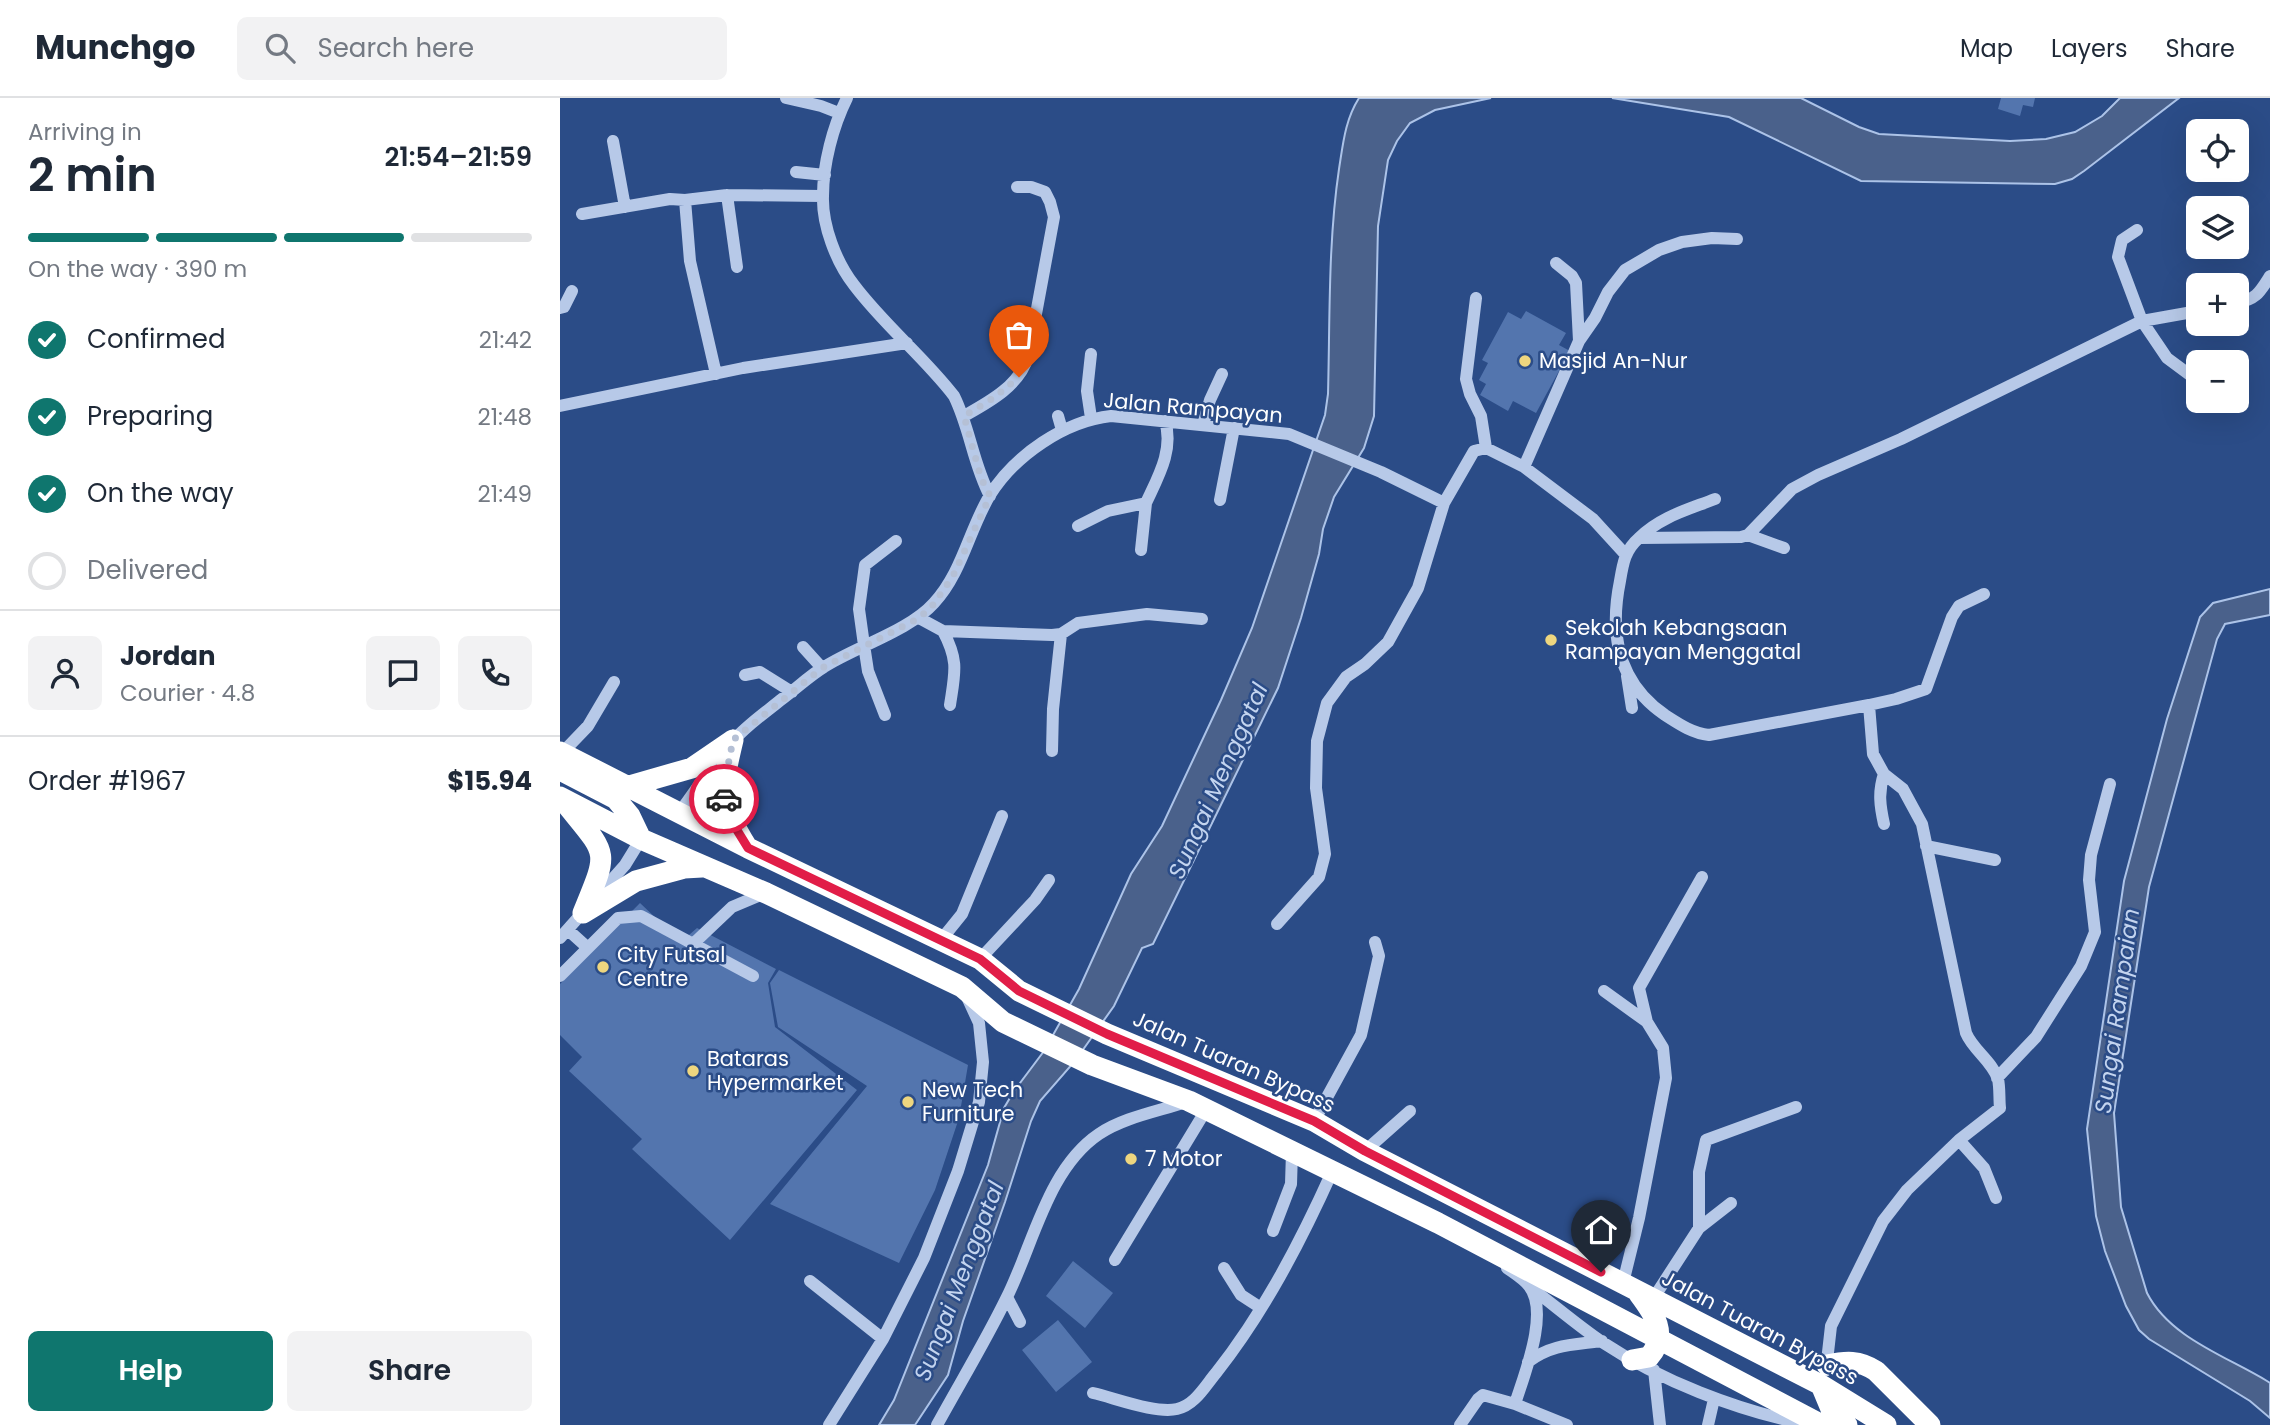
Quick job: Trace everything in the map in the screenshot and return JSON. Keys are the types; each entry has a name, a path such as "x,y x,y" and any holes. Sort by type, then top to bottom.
{"highway":[{"path":"629,786 692,768 733,740"},
{"path":"733,740 724,786 725,803 732,822 748,848"},
{"name":"Jalan Tuaran Bypass","path":"561,758 629,786 748,848 980,959 1019,991 1107,1034 1314,1121 1365,1151 1821,1385 1886,1425"},
{"path":"561,758 616,799 630,816 641,839"},
{"path":"560,797 641,839 766,893 962,987 1003,1022 1092,1065 1197,1105 1481,1246 1822,1425"},
{"path":"560,797 593,838 602,855 602,866 583,912"},
{"path":"583,912 636,881 707,866"},
{"path":"1632,1360 1649,1357 1657,1348 1658,1339 1655,1315 1637,1290"},
{"path":"1828,1364 1845,1362 1866,1365 1876,1371 1930,1425"},
{"path":"1821,1385 1831,1409 1847,1425"}],"street":[{"path":"786,98 819,102 839,113"},
{"path":"847,98 839,113 822,196 831,240 853,284 954,396 964,416 981,478 990,496"},
{"path":"613,141 625,207"},
{"path":"796,172 825,175"},
{"path":"964,416 995,397 1019,377 1028,358 1054,217 1045,192 1031,187 1017,187"},
{"path":"582,214 650,200 685,200 727,195 822,196"},
{"path":"727,195 737,267"},
{"path":"685,200 690,261 716,374"},
{"path":"2137,230 2122,240 2118,257 2142,321 2167,358 2186,372"},
{"path":"1524,467 1579,341 1608,292 1625,270 1659,250 1682,242 1712,238 1737,239"},
{"path":"1556,263 1572,276 1576,284 1579,341"},
{"path":"2249,301 2261,291 2270,276"},
{"path":"560,308 564,307 572,291"},
{"path":"1476,298 1466,379 1481,416 1486,448"},
{"path":"1639,538 1748,535 1792,489 1966,408 2142,321 2186,313"},
{"path":"560,407 716,374 907,343"},
{"path":"1091,354 1087,391 1091,418"},
{"path":"1203,425 1210,400 1222,374"},
{"path":"1058,416 1062,430"},
{"name":"Jalan Rampayan","path":"679,813 733,740 792,692 822,668 919,618 942,595 990,496 1011,471 1032,451 1062,430 1091,418 1111,416 1289,434 1381,472 1444,503"},
{"path":"1141,550 1146,503 1165,458 1168,432 1165,421"},
{"path":"1220,500 1234,428"},
{"path":"1277,925 1319,877 1325,854 1316,788 1317,741 1327,703 1346,677 1365,664 1388,642 1418,588 1444,503 1474,450 1486,448 1524,467 1593,519 1625,554"},
{"path":"1632,708 1618,643 1616,599 1625,554 1649,528 1677,512 1714,499"},
{"path":"1078,526 1108,510 1146,503"},
{"path":"1748,535 1784,548"},
{"path":"885,715 868,671 859,609 865,565 896,541"},
{"path":"1627,676 1648,703 1683,727 1705,735 1896,699 1926,689 1952,617 1959,606 1984,594"},
{"path":"919,618 943,631 1052,635 1061,634 1078,623 1147,614 1202,619"},
{"path":"943,631 954,656 950,705"},
{"path":"1052,751 1053,709 1061,634"},
{"path":"803,647 822,668"},
{"path":"745,675 760,672 792,692"},
{"path":"561,758 589,726 614,682"},
{"path":"1821,1385 1828,1364 1831,1326 1883,1221 1907,1190 1959,1140 2000,1108 1997,1078 1980,1052 1971,1045 1966,1033 1922,824 1903,789 1884,774 1873,754 1869,705"},
{"path":"1884,774 1880,785 1884,824"},
{"path":"1997,1078 2036,1037 2081,967 2095,932 2089,880 2091,855 2110,784"},
{"path":"940,940 961,914 1002,816"},
{"path":"588,947 564,934 625,865 641,839"},
{"path":"1926,846 1995,860"},
{"path":"1637,1290 1639,1218 1666,1078 1663,1048 1647,1022 1639,988 1702,877"},
{"path":"980,959 1035,900 1049,880"},
{"path":"693,944 732,907 766,893"},
{"path":"560,976 618,918 641,916 753,976"},
{"path":"1314,1121 1361,1035 1379,956 1376,942"},
{"path":"829,1425 883,1339 924,1258 957,1171 979,1102 983,1062 979,1023 962,987"},
{"path":"1604,991 1647,1022"},
{"path":"1115,1260 1197,1105"},
{"path":"937,1425 1007,1297 1042,1212 1079,1150 1100,1133 1120,1123 1197,1105"},
{"path":"1699,1228 1699,1172 1706,1140 1796,1107"},
{"path":"1365,1151 1410,1111"},
{"path":"1959,1140 1984,1168 1996,1198"},
{"path":"1273,1231 1291,1184 1292,1153"},
{"path":"1093,1393 1154,1408 1174,1410 1192,1402 1230,1354 1261,1308 1313,1214 1332,1172"},
{"path":"1637,1290 1699,1228 1731,1203"},
{"path":"1481,1246 1530,1287 1632,1360 1714,1399 1815,1425"},
{"path":"1224,1268 1241,1296 1261,1308"},
{"path":"810,1281 883,1339"},
{"path":"1515,1404 1537,1329 1536,1308 1530,1287"},
{"path":"1007,1297 1020,1322"},
{"path":"1528,1362 1542,1352 1559,1346 1602,1341"},
{"path":"1654,1370 1660,1425"},
{"path":"1460,1425 1483,1395 1515,1404 1567,1425"},
{"path":"1708,1425 1714,1399"}],"water":[{"name":"Sungai Menggatal","path":"1359,98 1491,98 1435,110 1410,123 1388,160 1378,226 1374,416 1364,448 1334,497 1323,529 1319,554 1301,618 1278,688 1153,944 1142,948 1114,1006 1075,1061 1040,1101 963,1321 948,1375 915,1425 879,1425 894,1400 988,1165 1004,1108 1044,1051 1079,989 1131,874 1162,826 1252,628 1325,415 1335,197 1345,132"},
{"path":"1612,98 1801,98 1879,134 2010,141 2046,139 2075,132 2102,116 2120,98 2179,98 2084,171 2072,179 2055,184 1861,181 1729,117"},
{"name":"Sungai Rampaian","path":"2270,589 2270,615 2225,624 2217,639 2149,887 2114,1113 2121,1207 2147,1293 2157,1309 2184,1334 2270,1383 2270,1418 2250,1401 2149,1339 2139,1330 2126,1306 2105,1251 2096,1216 2087,1129 2124,881 2167,719 2200,617 2213,603"}],"building":[{"path":"2001,98 2035,98 2033,107 2023,105 2020,116 1998,109"},
{"name":"Masjid An-Nur","path":"1526,311 1566,333 1559,345 1570,351 1536,413 1513,401 1508,411 1480,395 1486,384 1479,380 1488,363 1482,360 1508,312 1521,319"},
{"path":"640,903 681,942 697,928 776,969 768,983 775,1027 857,1090 730,1240 632,1149 642,1139 569,1071 582,1057 560,1035 560,984"},
{"name":"New Tech Furniture","path":"779,970 968,1065 959,1118 935,1190 899,1263 770,1204 867,1086 778,1027 770,983"},
{"path":"1073,1261 1113,1293 1085,1328 1046,1296"},
{"path":"1058,1320 1092,1362 1056,1392 1022,1350"}],"way so far":[{"path":"724,799 733,740 822,668 919,618 942,595 990,496 981,478 964,416 995,397 1019,377"}],"place":[{"name":"Masjid An-Nur","path":"1525,361"},
{"name":"Sekolah Kebangsaan Rampayan Menggatal","path":"1551,640"},
{"name":"City Futsal Centre","path":"603,967"},
{"name":"Bataras Hypermarket","path":"693,1071"},
{"name":"New Tech Furniture","path":"908,1102"},
{"name":"7 Motor","path":"1131,1159"}],"route":[{"path":"724,799 732,822 748,848 980,959 1019,991 1107,1034 1314,1121 1365,1151 1601,1272"}]}
